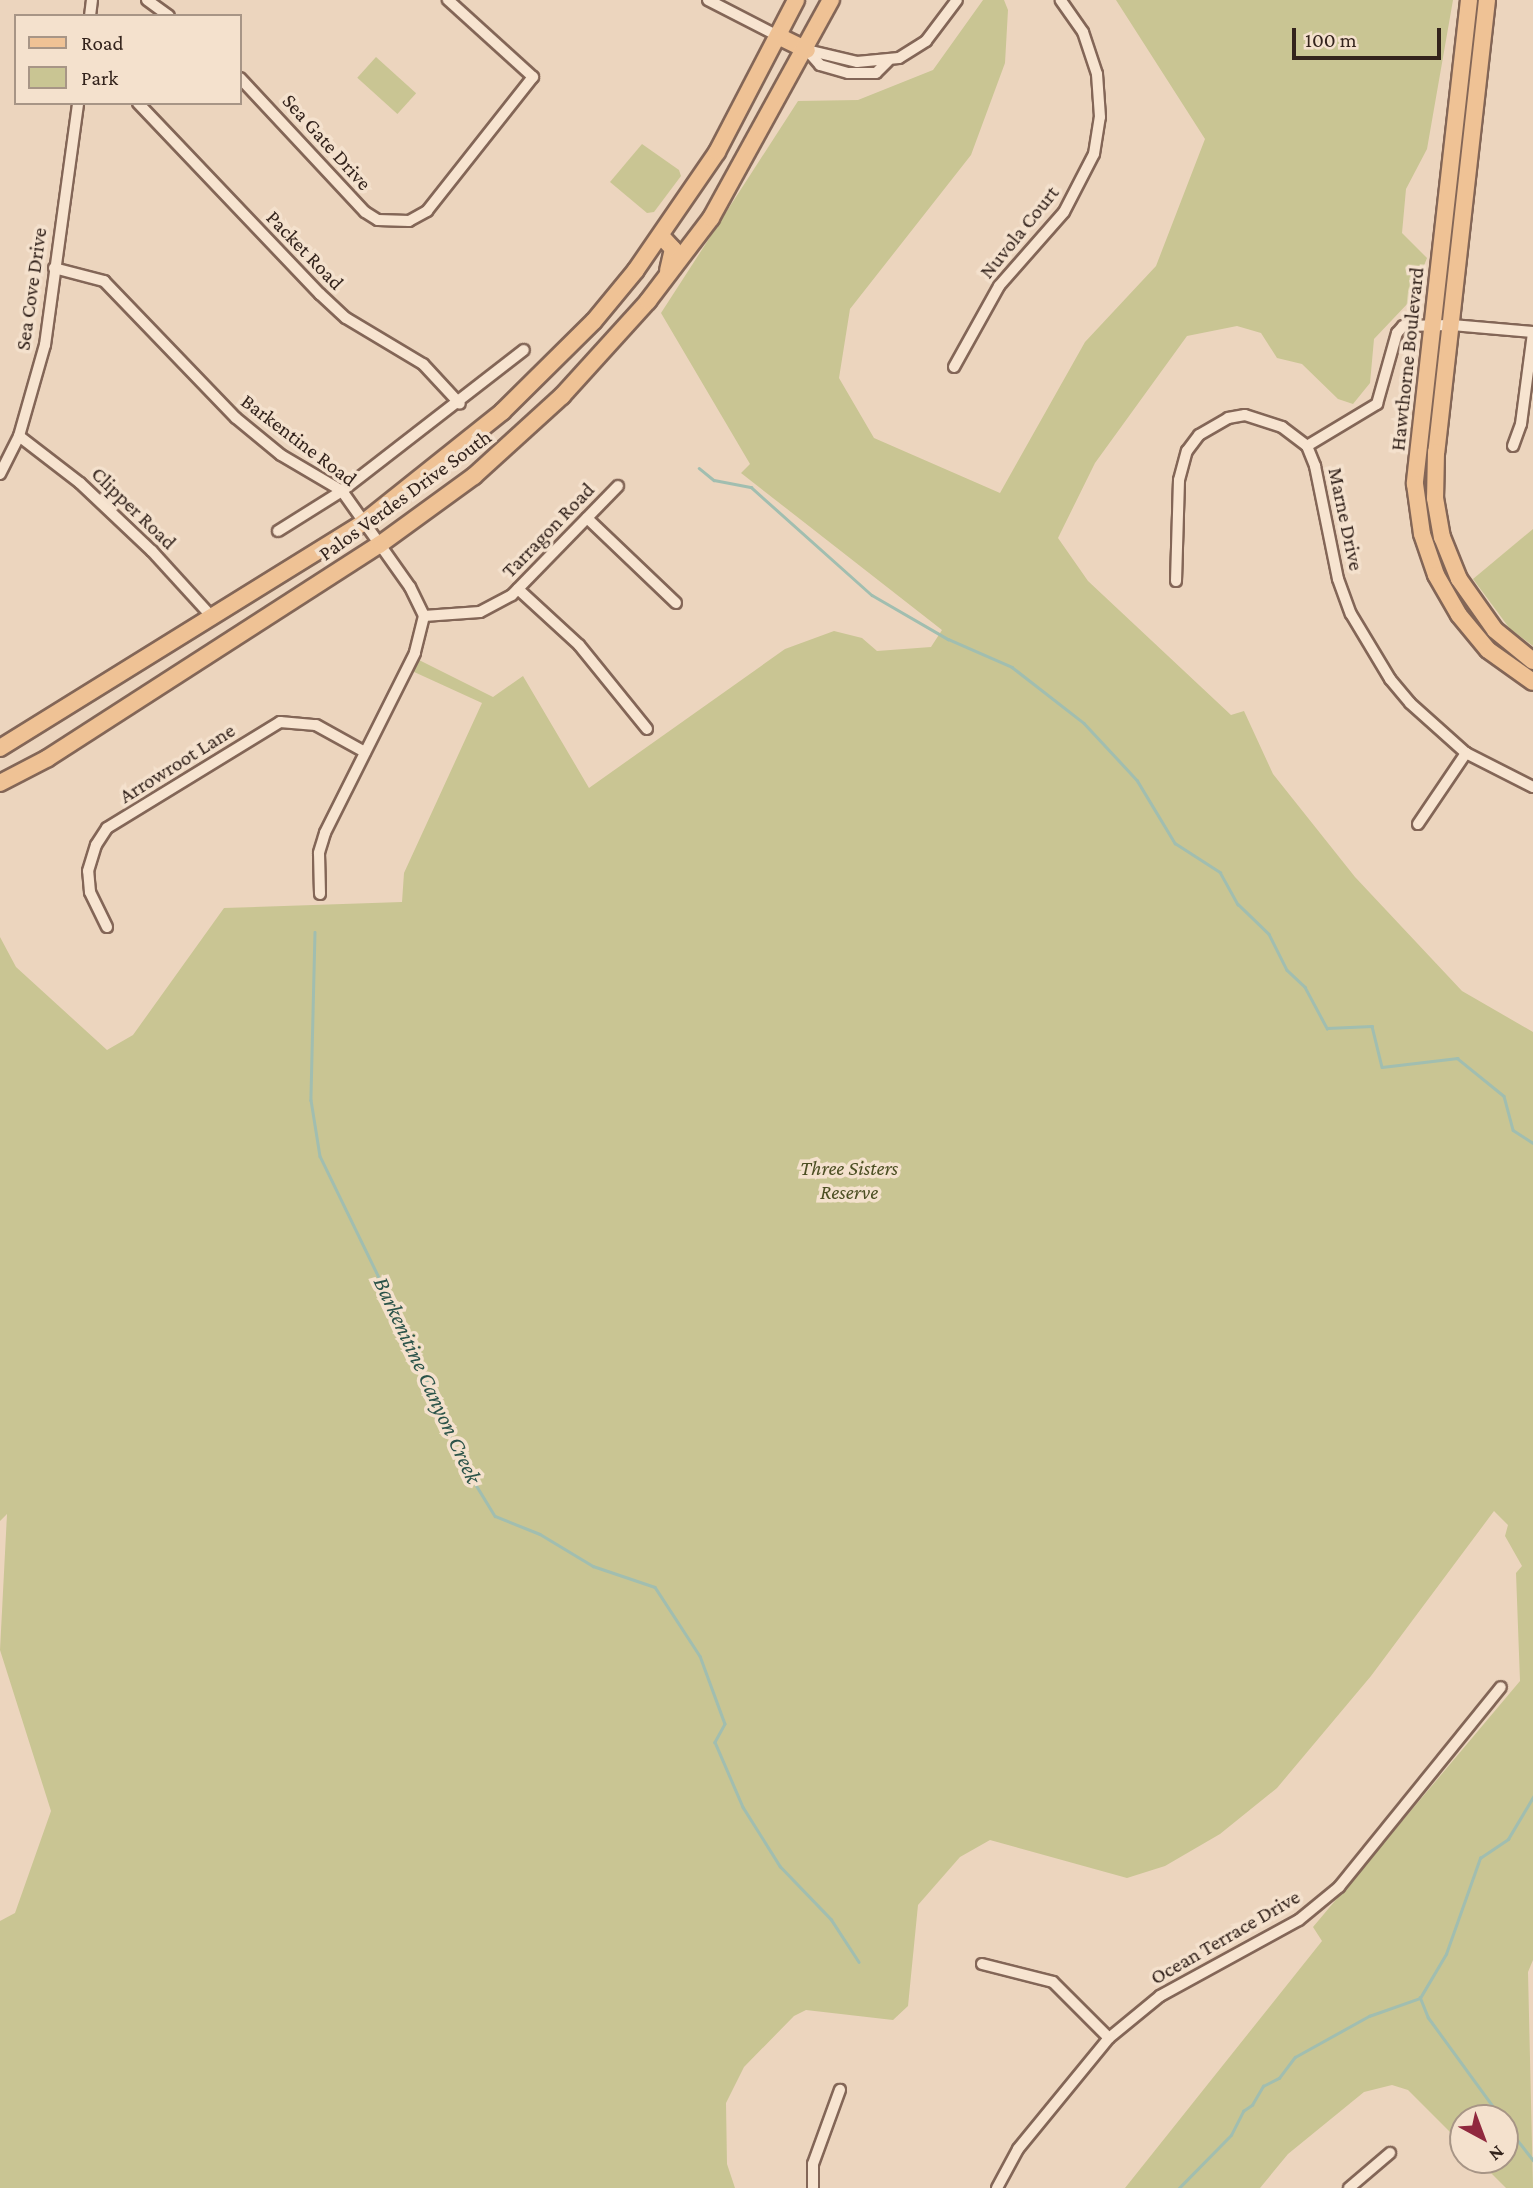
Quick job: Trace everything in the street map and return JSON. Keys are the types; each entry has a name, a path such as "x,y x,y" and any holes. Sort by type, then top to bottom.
{"main road":[{"name":"Palos Verdes Drive South","path":"0,748 363,523 502,412 594,321 661,236 717,152 796,0"},
{"name":"Palos Verdes Drive South","path":"0,783 48,758 379,545 474,476 562,396 639,312 711,218 807,50 831,0"},
{"name":"Hawthorne Boulevard","path":"1469,0 1415,484 1422,534 1436,575 1459,615 1488,650 1533,682"},
{"name":"Hawthorne Boulevard","path":"1488,0 1436,452 1435,498 1442,537 1476,606 1495,630 1533,661"},
{"path":"778,36 807,50"},
{"path":"639,312 673,256 670,243 661,236"}],"street":[{"path":"147,0 166,14"},
{"name":"Sea Gate Drive","path":"242,80 348,197 378,220 394,223 409,221 427,211 533,77 448,0"},
{"path":"708,0 778,36"},
{"path":"807,50 820,65 848,74 876,73 888,61 915,52 957,0"},
{"name":"Nuvola Court","path":"954,367 999,286 1064,212 1094,154 1100,117 1097,74 1083,32 1061,0"},
{"name":"Sea Cove Drive","path":"0,474 19,436 45,345 78,105"},
{"name":"Packet Road","path":"140,105 346,318 423,363 460,404"},
{"name":"Barkentine Road","path":"54,268 104,281 236,418 281,455 342,491 410,587 424,616"},
{"path":"1307,446 1377,404 1397,333 1410,324 1452,324 1533,332 1521,424 1513,446"},
{"name":"Palos Verdes Drive South","path":"278,531 342,491 460,404 524,349"},
{"name":"Marne Drive","path":"1176,580 1181,466 1199,435 1228,418 1245,415 1282,427 1307,446 1351,614 1410,703 1466,753 1533,787"},
{"name":"Clipper Road","path":"19,436 89,491 213,618"},
{"name":"Tarragon Road","path":"424,616 480,611 519,589 618,486"},
{"path":"586,518 676,603"},
{"path":"519,589 579,645 648,729"},
{"path":"320,894 319,853 326,833 415,653 424,616"},
{"name":"Arrowroot Lane","path":"107,927 90,892 88,871 96,845 107,828 280,722 316,725 365,752"},
{"path":"1418,824 1466,753"},
{"name":"Ocean Terrace Drive","path":"997,2188 1018,2149 1109,2038 1160,1996 1299,1920 1339,1887 1501,1687"},
{"path":"982,1964 1038,1975 1053,1983 1109,2038"},
{"path":"813,2188 813,2164 840,2090"},
{"path":"1349,2188 1390,2152"}],"green space":[{"name":"Three Sisters Reserve","path":"983,0 1004,0 1008,10 1005,63 971,155 850,309 839,378 874,438 1000,493 1085,342 1156,266 1205,139 1116,0 1453,0 1427,149 1406,189 1402,233 1427,258 1410,301 1374,339 1370,383 1353,404 1338,399 1302,364 1277,358 1261,333 1237,326 1187,336 1095,463 1058,538 1088,581 1231,715 1244,711 1273,774 1355,877 1462,991 1533,1032 1533,1960 1528,1972 1533,2188 1506,2188 1492,2174 1519,2174 1519,2104 1449,2104 1449,2131 1408,2090 1392,2085 1364,2092 1288,2154 1260,2188 1125,2188 1322,1941 1313,1927 1520,1681 1516,1573 1522,1566 1505,1536 1508,1525 1494,1511 1371,1676 1277,1788 1220,1834 1165,1866 1127,1878 990,1840 960,1857 918,1905 908,2006 893,2020 806,2010 794,2016 744,2067 726,2103 727,2164 735,2188 0,2188 0,1921 15,1913 51,1811 0,1650 7,1514 0,1521 0,937 16,967 107,1050 133,1035 224,908 402,902 404,873 482,703 412,671 419,660 493,697 523,676 589,788 785,649 834,631 862,638 877,651 931,647 942,630 741,473 750,464 661,313 798,101 858,100 933,70"},
{"path":"376,57 416,93 397,114 357,78"},
{"path":"642,144 679,170 681,176 654,212 647,213 610,182"},
{"path":"1533,529 1533,646 1510,629 1473,579"}],"waterway":[{"path":"699,468 714,480 751,487 872,595 948,639 1012,667 1084,723 1137,780 1175,843 1220,872 1238,904 1269,934 1287,970 1305,987 1327,1028 1372,1026 1382,1067 1457,1058 1504,1096 1513,1130 1533,1143"},
{"name":"Barkenitine Canyon Creek","path":"315,932 311,1100 320,1156 415,1352 459,1457 495,1516 540,1534 593,1566 655,1587 700,1656 725,1724 715,1742 743,1807 780,1866 831,1919 859,1962"},
{"path":"1491,2104 1428,2018 1420,1998 1446,1954 1480,1858 1508,1839 1533,1797"},
{"path":"1179,2188 1231,2135 1243,2111 1252,2105 1263,2086 1279,2078 1295,2057 1369,2016 1420,1998"},
{"path":"1519,2142 1533,2160"}]}
